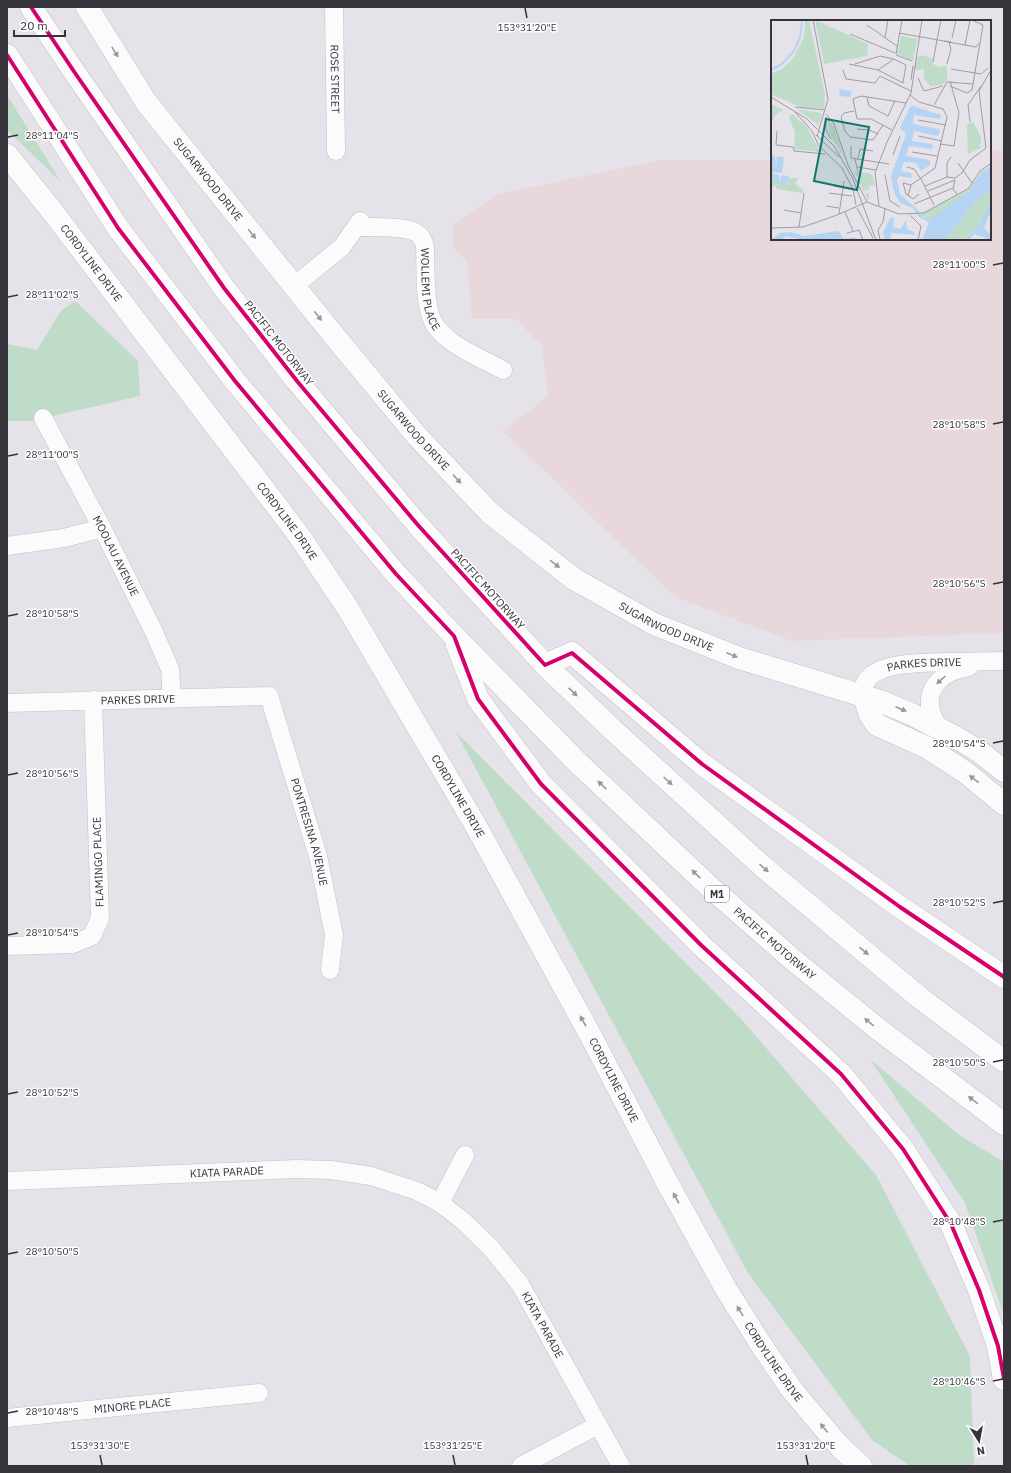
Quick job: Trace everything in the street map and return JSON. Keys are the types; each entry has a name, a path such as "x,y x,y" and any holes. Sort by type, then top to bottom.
{"main road":[{"name":"PACIFIC MOTORWAY","path":"31,7 228,294 297,381 417,524 545,665 612,730 762,866 920,998 1004,1061"},
{"name":"SUGARWOOD DRIVE","path":"87,7 146,102 417,436 490,513 574,579 654,624 739,658 893,706 939,728 980,752 1004,771"},
{"name":"PACIFIC MOTORWAY","path":"7,55 118,228 235,381 396,574 454,636 578,762 711,888 792,959 878,1030 1004,1124"},
{"name":"CORDYLINE DRIVE","path":"7,155 52,211 289,521 347,607 476,826 590,1033 668,1184 726,1289 792,1390 841,1448 861,1466"},
{"path":"454,636 478,699 541,784 701,946 841,1074 903,1149 951,1224 979,1290 998,1346 1004,1379"},
{"path":"545,665 572,653 702,764 900,907 1004,977"},
{"path":"864,696 870,715 874,722 882,728 932,751 965,772 1004,804"}],"street":[{"name":"ROSE STREET","path":"334,7 336,151"},
{"name":"WOLLEMI PLACE","path":"294,286 342,247 358,224 406,229 418,234 424,241 428,304 435,326 442,335 452,343 503,370"},
{"name":"MOOLAU AVENUE","path":"43,418 102,528 153,630 170,669 172,698"},
{"path":"7,546 64,538 102,528"},
{"name":"PARKES DRIVE","path":"864,696 863,688 866,681 876,673 892,667 916,663 1004,662"},
{"name":"PARKES DRIVE","path":"939,728 933,718 929,702 932,690 942,678 963,668 1004,662"},
{"name":"PARKES DRIVE","path":"7,703 269,696"},
{"name":"PONTRESINA AVENUE","path":"269,696 318,856 334,935 330,970"},
{"name":"FLAMINGO PLACE","path":"7,946 73,944 92,936 100,918 93,700"},
{"path":"440,1203 465,1155"},
{"name":"KIATA PARADE","path":"7,1181 296,1169 332,1170 377,1178 417,1191 440,1203 462,1220 491,1248 520,1284 621,1466"},
{"name":"MINORE PLACE","path":"7,1418 259,1393"},
{"path":"521,1466 598,1425"}],"shaded area":[{"path":"1004,150 1004,633 792,641 675,597 503,431 548,396 542,346 516,319 472,319 467,262 453,247 453,225 498,194 660,160 771,160 771,240 991,240 991,151"}],"green space":[{"path":"7,95 61,182 7,130"},
{"path":"75,301 138,361 140,396 31,421 7,421 7,344 37,350 61,311"},
{"path":"456,732 741,1019 876,1175 970,1356 974,1466 910,1466 872,1440 748,1273"},
{"path":"870,1059 959,1135 1004,1162 1004,1315 965,1203"}],"cycle path":[{"path":"31,7 224,288 297,381 417,524 545,665 572,653 702,764 900,907 1004,977"},
{"path":"7,55 118,228 235,381 396,574 454,636 478,699 541,784 701,945 841,1074 903,1149 951,1224 979,1290 998,1346 1004,1379"}]}
